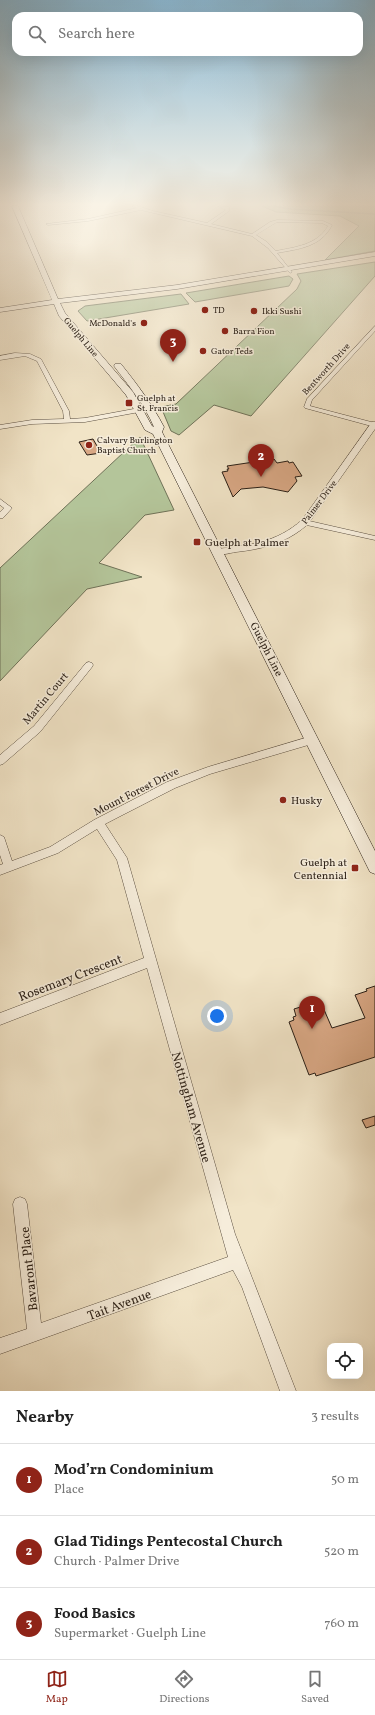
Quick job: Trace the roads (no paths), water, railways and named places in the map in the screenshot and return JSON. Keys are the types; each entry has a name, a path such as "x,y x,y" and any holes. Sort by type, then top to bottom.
{"main road":[{"name":"Guelph Line","path":"42,271 51,292 140,392 159,427 157,432"},
{"path":"0,310 184,290 284,271"},
{"path":"31,307 44,300 51,292"},
{"name":"Guelph Line","path":"92,300 73,297 60,292 62,314 130,394 148,428 157,432 375,867"},
{"path":"77,307 92,300"},
{"path":"31,307 50,310 62,314"},
{"path":"98,356 113,360"}],"street":[{"name":"Bentworth Drive","path":"375,328 307,404 308,407 313,409 375,425"},
{"path":"0,358 18,354 35,356 39,360 66,411 67,421"},
{"path":"0,427 32,422 85,420 150,408"},
{"name":"Palmer Drive","path":"217,552 270,543 280,540 295,532 305,522 375,425"},
{"path":"0,502 8,508 0,516"},
{"path":"305,522 375,538"},
{"name":"Martin Court","path":"0,761 37,729 89,665"},
{"name":"Mount Forest Drive","path":"5,868 54,850 98,823 171,785 208,771 312,740"},
{"name":"Nottingham Avenue","path":"98,823 122,858 237,1261 248,1284 288,1391"},
{"path":"0,840 5,868"},
{"name":"Rosemary Crescent","path":"0,1019 151,961"},
{"name":"Bavaront Place","path":"20,1204 35,1334"},
{"name":"Tait Avenue","path":"0,1346 237,1261"}],"place":[{"name":"TD","path":"205,310"},
{"name":"Ikki Sushi","path":"254,311"},
{"name":"McDonald's","path":"144,323"},
{"name":"Barra Fion","path":"225,331"},
{"name":"Gator Teds","path":"203,351"},
{"name":"Food Basics","path":"173,362"},
{"name":"Guelph at St. Francis","path":"129,403"},
{"name":"Calvary Burlington Baptist Church","path":"89,445"},
{"name":"Glad Tidings Pentecostal Church","path":"261,477"},
{"name":"Guelph at Palmer","path":"197,542"},
{"name":"Husky","path":"283,800"},
{"name":"Guelph at Centennial","path":"355,868"},
{"name":"Mod’rn Condominium","path":"312,1029"}]}
